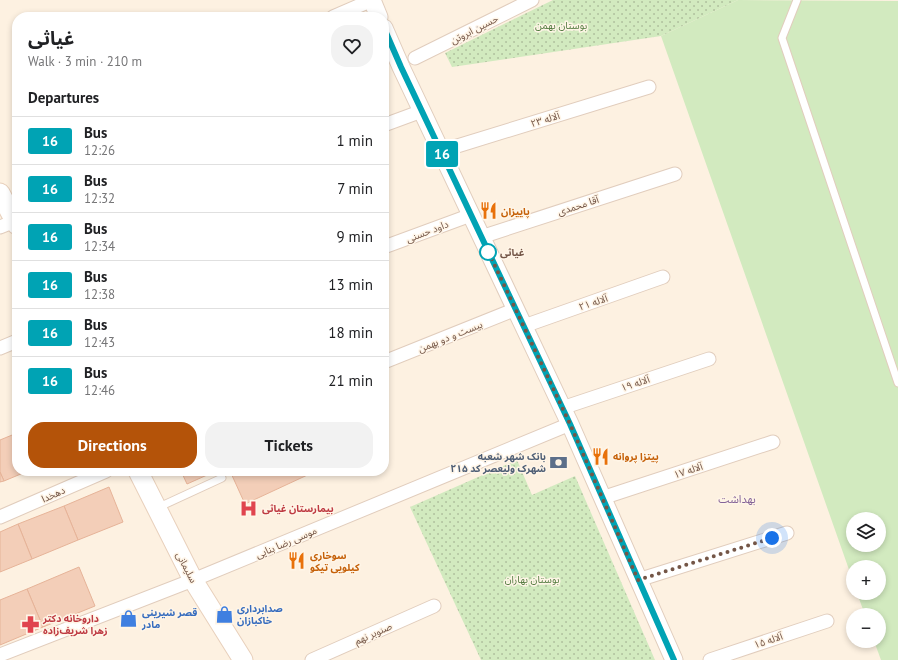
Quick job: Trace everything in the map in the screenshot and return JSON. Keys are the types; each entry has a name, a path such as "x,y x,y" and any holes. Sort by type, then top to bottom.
{"main road":[{"path":"0,193 11,224"},
{"name":"سلیمانی","path":"141,476 193,580 243,660"}],"street":[{"path":"344,12 372,0 377,12"},
{"name":"حسین ابروتن","path":"415,58 532,0"},
{"path":"389,39 570,424 674,660"},
{"name":"آلاله ۲۳","path":"441,151 649,87"},
{"path":"389,123 422,111"},
{"name":"آقا محمدی","path":"481,236 675,174"},
{"name":"داود حسنی","path":"389,245 471,215"},
{"name":"آلاله ۲۱","path":"524,326 663,277"},
{"name":"بیست و دو بهمن","path":"389,360 516,309"},
{"path":"0,348 12,343"},
{"name":"آلاله ۱۹","path":"562,408 708,359"},
{"name":"موسی رضا بنایی","path":"3,656 193,580 570,424"},
{"name":"آلاله ۱۷","path":"602,498 773,442"},
{"name":"دهخدا","path":"0,517 94,476"},
{"path":"638,580 787,533"},
{"name":"صنوبر نهم","path":"312,660 434,606"},
{"name":"آلاله ۱۵","path":"710,660 827,621"}],"lane":[{"path":"797,0 782,38 898,383"},
{"path":"157,508 222,478"}],"green space":[{"name":"بوستان بهمن","path":"553,0 738,0 661,36 452,67 445,53"},
{"path":"738,0 898,1 898,660 881,660 877,648 886,648 886,608 862,608 860,600 886,600 886,560 846,561 661,36"},
{"name":"بوستان بهاران","path":"517,460 532,495 575,476 655,660 481,660 410,507"}],"building":[{"path":"12,435 12,476 16,476 4,481 0,472 0,440"},
{"path":"0,472 4,481 0,482"},
{"path":"183,476 205,476 187,484"},
{"path":"232,476 305,476 245,504"},
{"path":"109,487 123,522 78,540 64,506"},
{"path":"64,506 78,540 32,559 18,524"},
{"path":"18,524 32,559 0,572 0,532"},
{"path":"79,567 95,606 43,627 27,589"},
{"path":"27,589 43,627 0,645 0,600"}],"bus line":[{"name":"16","path":"389,39 570,424 674,660"}],"place":[{"name":"پاییزان","path":"488,211"},
{"name":"غیاثی","path":"488,252"},
{"name":"پیتزا پروانه","path":"600,456"},
{"name":"بانک شهر شعبه شهرک ولیعصر کد ۲۱۵","path":"559,462"},
{"name":"بیمارستان غیاثی","path":"249,508"},
{"name":"سوخاری کیلویی تیکو","path":"297,561"},
{"name":"صدابرداری خاکبازان","path":"224,614"},
{"name":"قصر شیرینی مادر","path":"129,618"},
{"name":"داروخانه دکتر زهرا شریف‌زاده","path":"30,624"}],"district":[{"name":"بهداشت","path":"737,499"}],"route":[{"path":"488,252 487,249 570,424 638,580 772,538"}]}
